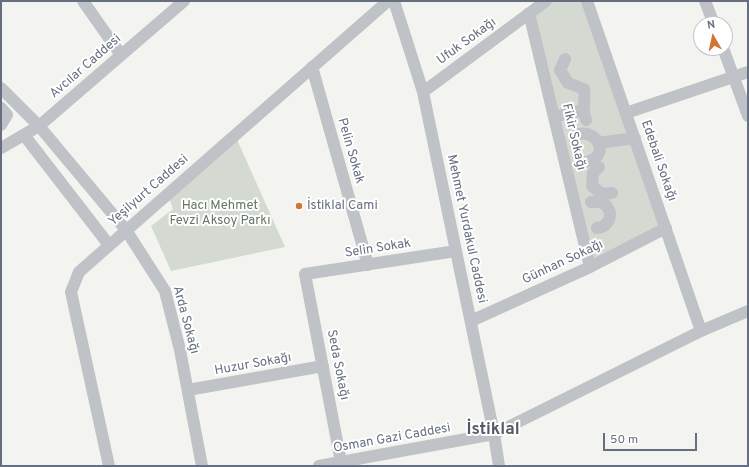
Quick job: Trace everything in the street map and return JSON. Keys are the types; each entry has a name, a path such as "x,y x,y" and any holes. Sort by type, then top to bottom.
{"street":[{"path":"83,1 121,55"},
{"name":"Avcılar Caddesi","path":"1,148 39,126 184,1"},
{"name":"Yeşilyurt Caddesi","path":"109,466 71,292 79,272 388,1"},
{"name":"Mehmet Yurdakul Caddesi","path":"394,1 423,92 494,434 499,466"},
{"name":"Ufuk Sokağı","path":"423,92 546,1"},
{"name":"Edebali Sokağı","path":"587,1 701,331"},
{"path":"705,1 711,16"},
{"name":"Fikir Sokağı","path":"529,14 590,267"},
{"path":"726,56 748,116"},
{"path":"554,117 584,115 584,89 568,83 560,70 565,59"},
{"name":"Pelin Sokak","path":"312,67 368,265"},
{"path":"626,113 748,72"},
{"name":"Arda Sokağı","path":"1,88 39,126 126,230 165,291 180,350 202,466"},
{"path":"1,108 7,115 1,125"},
{"path":"576,135 580,133 590,134 598,143 600,164 592,173 591,182 610,213 610,218 606,229"},
{"path":"24,135 109,245"},
{"path":"598,143 635,138"},
{"path":"582,163 600,164"},
{"name":"Günhan Sokağı","path":"471,321 590,267 666,228"},
{"name":"Selin Sokak","path":"305,274 456,252"},
{"name":"Seda Sokağı","path":"305,274 341,462"},
{"name":"Osman Gazi Caddesi","path":"319,466 494,434 701,331 748,310"},
{"name":"Huzur Sokağı","path":"188,390 323,366"}],"green space":[{"path":"546,1 587,1 666,228 590,267 529,13"},
{"name":"Hacı Mehmet Fevzi Aksoy Parkı","path":"235,135 285,247 171,271 151,226 173,209 169,198"}],"place":[{"name":"İstiklal Cami","path":"299,206"}],"district":[{"name":"İstiklal","path":"493,431"}]}
